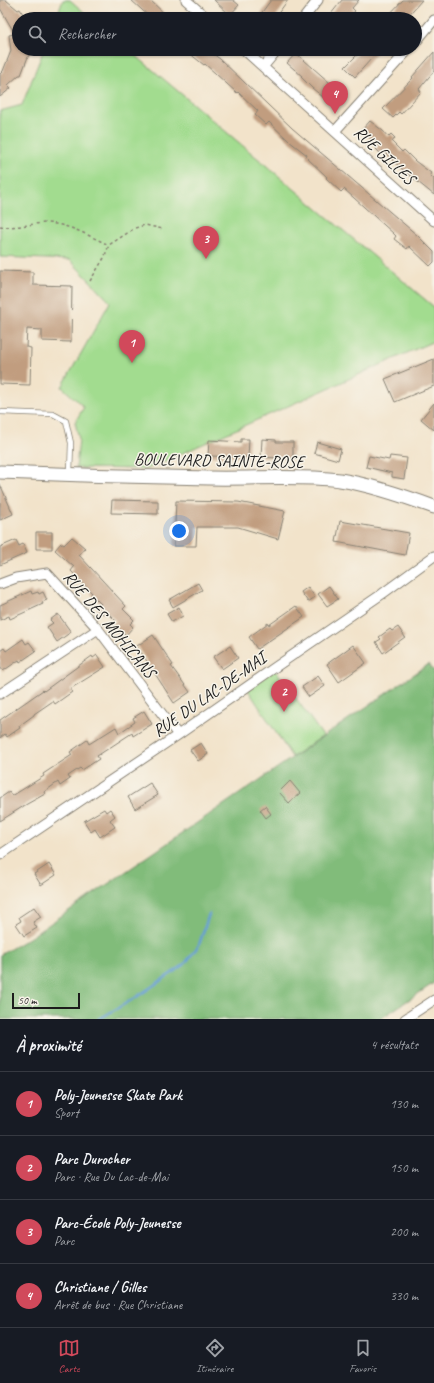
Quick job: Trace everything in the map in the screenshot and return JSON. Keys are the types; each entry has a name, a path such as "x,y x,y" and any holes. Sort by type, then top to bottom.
{"street":[{"path":"186,0 200,12"},
{"path":"308,12 318,0"},
{"path":"422,35 434,20"},
{"name":"RUE GILLES","path":"251,56 434,221"},
{"path":"263,67 272,56"},
{"path":"335,131 403,56"},
{"name":"BOULEVARD SAINTE-ROSE","path":"0,472 70,475 341,480 403,495 434,507"},
{"name":"RUE DU LAC-DE-MAI","path":"0,855 178,735 382,594 434,556"},
{"name":"RUE DES MOHICANS","path":"0,584 16,578 47,573 98,629 178,735"},
{"path":"0,694 98,629"},
{"path":"405,1019 434,1000"}],"lane":[{"path":"0,412 53,414 66,421 71,443 70,475"}],"path":[{"path":"0,226 7,227 47,223 67,226 109,245"},
{"path":"90,281 104,258 109,245 135,228 146,226 163,229"}],"green space":[{"path":"63,0 70,0 84,12 59,12"},
{"path":"41,56 136,56 434,307 434,341 147,469 76,468 79,439 75,422 84,407 62,387 110,302 70,260 0,257 0,111 22,105"},
{"path":"429,664 434,671 434,983 380,1019 0,1019 0,955 29,938"},
{"path":"274,668 323,736 292,757 246,687"}],"building":[{"path":"0,0 6,0 18,10 20,9 22,12 12,12 12,29 0,8"},
{"path":"131,0 150,0 163,12 144,12"},
{"path":"214,0 233,0 239,5 233,12 227,12"},
{"path":"271,0 288,0 279,12 262,12"},
{"path":"342,0 359,0 352,8 355,11 354,12 333,12"},
{"path":"403,0 422,0 411,12 392,12"},
{"path":"12,34 12,56 28,56 21,75 19,75 8,85 11,88 0,97 0,74 3,71 11,51 9,35"},
{"path":"434,52 434,71 419,89 421,92 401,114 399,112 393,118 383,109 413,78 412,77"},
{"path":"193,56 216,56 220,59 292,128 418,236 434,252 434,262 430,266 409,246 407,249 394,239 396,236 394,234 344,189 341,192 306,157 307,155 289,141 269,122 266,125 255,115 258,111 238,92 237,93 205,64 204,65"},
{"path":"293,56 299,56 338,90 329,102 312,88 301,77 302,76 287,63"},
{"path":"356,56 374,56 355,77 345,67"},
{"path":"370,121 388,137 391,134 395,138 392,142 402,152 404,150 415,161 431,173 430,175 434,179 434,195 402,169 383,151 381,154 376,149 379,145 361,131"},
{"path":"0,271 33,272 33,285 72,286 71,342 42,341 42,330 27,329 26,347 31,348 30,385 0,384"},
{"path":"434,359 434,386 395,402 385,379"},
{"path":"434,403 434,430 421,419"},
{"path":"241,439 249,439 248,457 208,456 209,440 241,442"},
{"path":"262,439 276,440 276,442 293,442 293,459 261,457"},
{"path":"317,442 341,449 338,460 314,453"},
{"path":"369,456 389,460 390,456 407,458 404,479 392,477 392,473 366,467"},
{"path":"0,484 13,514 0,520"},
{"path":"112,500 158,501 158,514 111,513"},
{"path":"176,501 238,502 285,511 278,539 238,527 197,527 196,546 174,546"},
{"path":"340,521 409,533 405,555 336,542"},
{"path":"36,532 52,532 52,549 36,549"},
{"path":"72,537 85,548 79,555 126,606 123,609 134,620 130,624 133,627 126,635 122,631 120,633 112,624 116,621 106,611 103,614 97,608 101,604 71,571 74,567 55,550 61,543 64,545"},
{"path":"16,540 19,546 23,544 27,553 0,565 0,547"},
{"path":"198,583 202,590 173,607 169,600"},
{"path":"329,586 338,599 327,606 318,594"},
{"path":"308,587 315,597 308,602 301,592"},
{"path":"31,591 32,594 38,592 39,594 43,592 47,600 42,602 43,604 10,619 9,616 0,620 0,605"},
{"path":"296,606 304,617 257,649 249,637 268,623 269,625"},
{"path":"179,607 183,616 172,622 167,614"},
{"path":"58,614 71,632 57,642 47,627 53,623 50,620"},
{"path":"398,627 405,637 383,653 376,642 381,639 379,637 390,629 392,631"},
{"path":"153,635 173,665 171,666 190,692 174,703 137,646"},
{"path":"23,639 26,644 29,642 36,651 3,671 0,667 0,651 4,648 6,651"},
{"path":"353,645 366,663 339,682 327,664"},
{"path":"230,646 238,658 222,669 213,657"},
{"path":"97,655 105,667 70,689 72,692 55,704 53,701 34,714 19,726 20,728 7,737 5,734 0,738 0,720 43,690 44,691 92,656 93,658"},
{"path":"318,676 325,686 309,697 302,687"},
{"path":"144,711 152,724 133,736 132,733 97,756 99,759 82,770 80,768 68,776 70,779 60,786 58,782 44,792 45,794 0,821 0,798 9,792 12,796 44,776 43,774 72,755 70,752 87,740 89,744 116,727 119,733 135,722 133,718"},
{"path":"201,743 208,754 198,761 190,750"},
{"path":"290,781 300,793 289,803 279,792"},
{"path":"150,783 158,795 135,809 128,797"},
{"path":"265,806 271,814 266,818 260,810"},
{"path":"104,809 106,812 110,809 115,816 110,820 115,827 100,837 95,829 91,832 84,821"},
{"path":"49,864 56,875 41,885 34,874"},
{"path":"34,907 41,917 33,922 37,928 24,936 16,924 21,921 19,917"}],"waterway":[{"path":"99,1019 135,998 184,965 199,945 209,914"}],"place":[{"name":"Christiane / Gilles","path":"335,114"},
{"name":"Parc-École Poly-Jeunesse","path":"206,259"},
{"name":"Poly-Jeunesse Skate Park","path":"132,363"},
{"name":"Parc Durocher","path":"284,712"}]}
